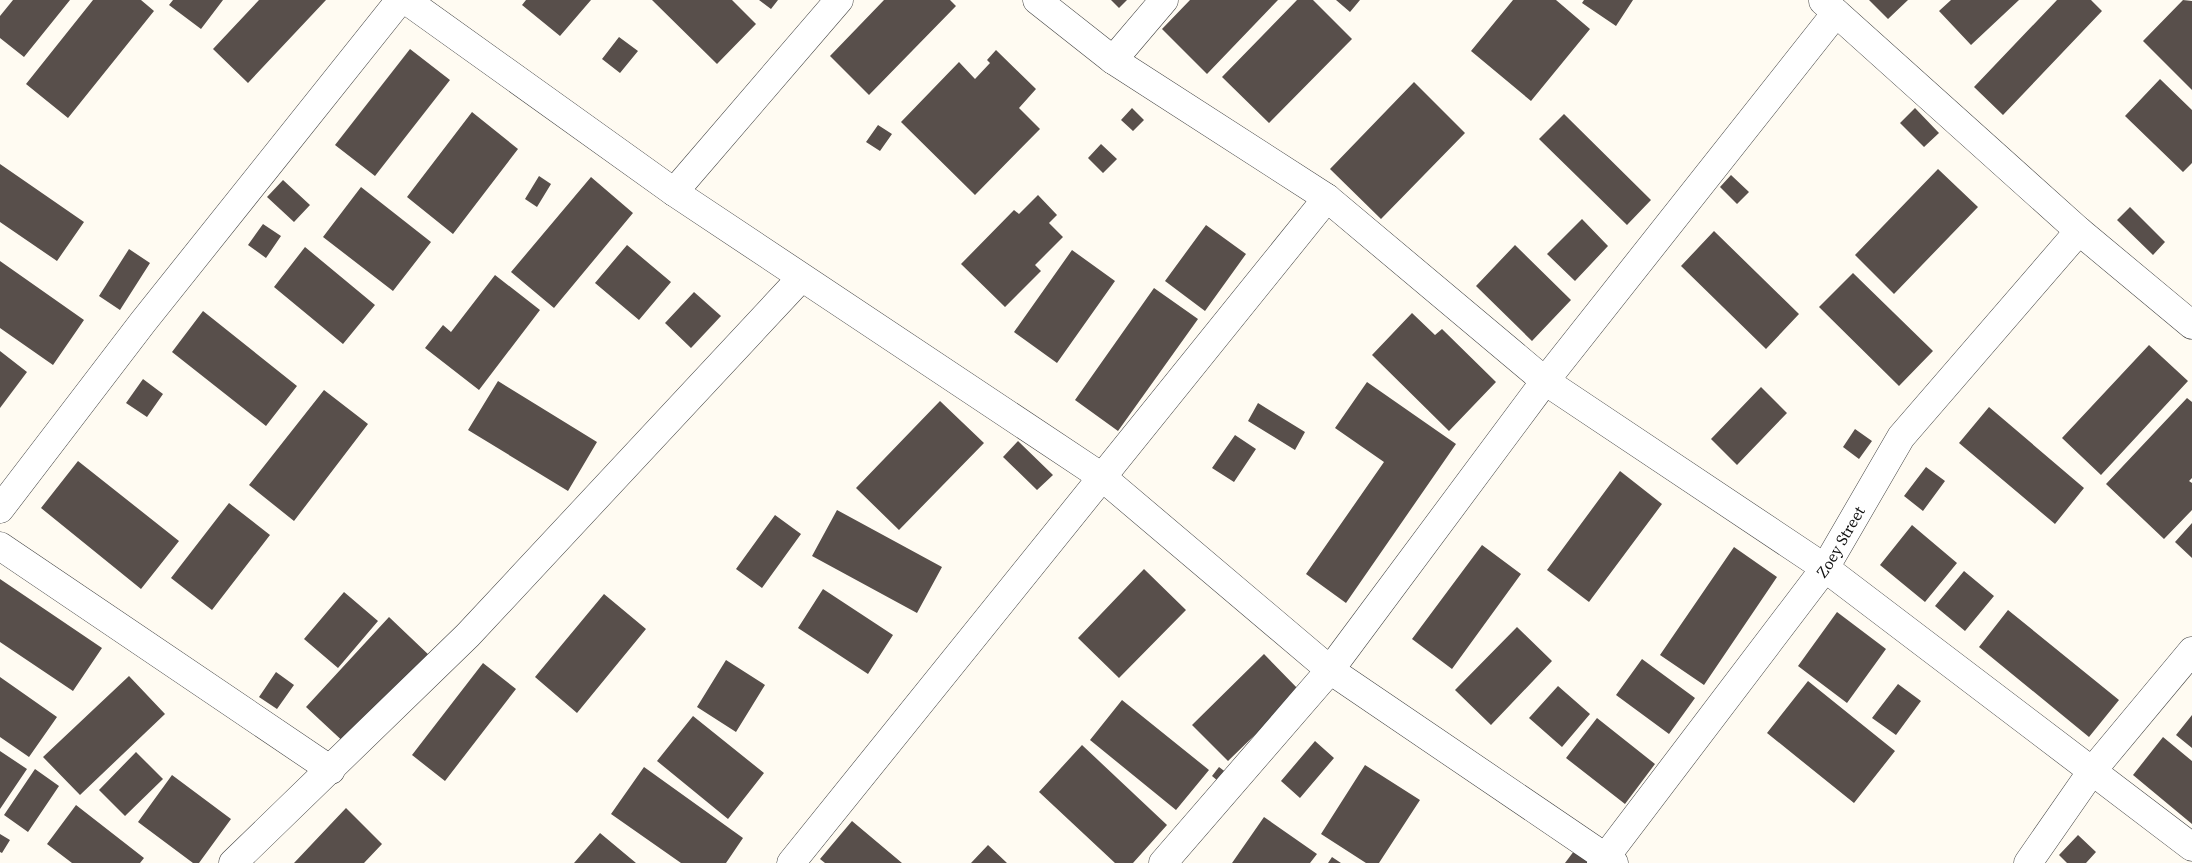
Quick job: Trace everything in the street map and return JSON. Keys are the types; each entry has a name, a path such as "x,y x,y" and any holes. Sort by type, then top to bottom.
{"street":[{"path":"0,509 143,322 400,0"},
{"path":"406,0 674,192 1102,477 1330,670 1607,861"},
{"path":"674,192 839,0"},
{"path":"1037,0 1113,60 1327,198 1545,381 1826,568 2192,847"},
{"path":"1113,60 1164,0"},
{"path":"1163,863 1330,670 1545,381 1829,6 2079,231 2192,325"},
{"path":"791,863 1327,198"},
{"name":"Zoey Street","path":"1607,861 1826,568 1901,437 2079,231"},
{"path":"233,863 468,635 801,278"},
{"path":"0,546 331,770"},
{"path":"2028,863 2092,771 2192,651"}],"building":[{"path":"13,0 70,0 24,57 0,38 0,16"},
{"path":"93,0 141,0 154,11 68,118 26,84"},
{"path":"173,0 223,0 201,29 169,5"},
{"path":"259,0 326,0 248,83 213,49"},
{"path":"526,0 591,0 560,36 522,5"},
{"path":"652,0 732,0 756,24 717,64"},
{"path":"759,0 778,0 771,9"},
{"path":"884,0 950,0 956,6 869,95 830,56"},
{"path":"1111,0 1127,0 1119,8"},
{"path":"1190,0 1278,0 1207,74 1162,29"},
{"path":"1297,0 1313,0 1352,39 1269,123 1222,77"},
{"path":"1336,0 1360,0 1350,12"},
{"path":"1513,0 1556,0 1590,29 1531,101 1471,51"},
{"path":"1584,0 1633,0 1616,26 1582,3"},
{"path":"1869,0 1908,0 1888,19"},
{"path":"1951,0 2019,0 1971,45 1939,11"},
{"path":"2057,0 2091,0 2102,11 2003,115 1974,87"},
{"path":"2183,0 2192,1 2192,90 2143,41"},
{"path":"619,37 638,51 620,73 602,59"},
{"path":"410,49 450,80 375,176 335,145"},
{"path":"996,50 1036,89 1019,108 1040,129 975,195 901,122 959,62 975,79 990,63 987,60"},
{"path":"2160,79 2192,110 2192,163 2183,172 2125,116"},
{"path":"1414,82 1465,133 1381,219 1330,169"},
{"path":"1132,108 1144,120 1133,131 1121,120"},
{"path":"1915,108 1939,133 1924,147 1900,123"},
{"path":"472,112 518,149 453,234 407,197"},
{"path":"1564,114 1651,200 1627,225 1539,139"},
{"path":"878,125 892,134 880,151 866,142"},
{"path":"1101,144 1117,159 1103,173 1088,158"},
{"path":"0,164 84,222 57,261 0,222"},
{"path":"1938,169 1978,207 1894,294 1855,255"},
{"path":"1731,175 1749,192 1737,204 1720,187"},
{"path":"539,176 551,184 537,207 525,199"},
{"path":"591,177 633,213 554,308 511,272"},
{"path":"283,180 310,205 294,222 267,197"},
{"path":"361,187 431,242 393,291 323,237"},
{"path":"1038,195 1057,215 1049,223 1063,237 1035,265 1041,271 1005,307 961,264 1014,210 1019,214"},
{"path":"2130,207 2165,242 2153,255 2117,220"},
{"path":"1582,219 1608,246 1575,281 1547,254"},
{"path":"263,224 281,236 266,258 248,245"},
{"path":"1206,225 1246,254 1205,311 1165,281"},
{"path":"1714,231 1799,314 1766,349 1681,266"},
{"path":"627,245 671,282 639,320 595,283"},
{"path":"1515,245 1571,300 1532,341 1476,286"},
{"path":"305,247 375,305 343,344 274,287"},
{"path":"129,249 150,263 120,310 99,296"},
{"path":"1072,250 1115,281 1057,363 1014,332"},
{"path":"0,261 84,320 53,365 0,328"},
{"path":"1853,273 1933,351 1899,386 1819,307"},
{"path":"495,275 540,310 479,390 425,348 443,325 451,332"},
{"path":"1154,288 1198,319 1118,431 1075,400"},
{"path":"694,292 721,316 691,348 665,323"},
{"path":"203,311 297,386 266,426 172,352"},
{"path":"1412,313 1435,335 1442,329 1496,382 1449,431 1372,355"},
{"path":"2149,345 2188,381 2101,475 2062,438"},
{"path":"0,351 27,372 0,408"},
{"path":"143,379 163,394 147,417 126,403"},
{"path":"498,381 597,442 568,491 468,430"},
{"path":"1367,382 1456,444 1346,603 1306,574 1384,462 1335,428"},
{"path":"1761,387 1787,413 1737,465 1711,439"},
{"path":"324,390 368,424 294,521 249,485"},
{"path":"2187,398 2192,402 2192,478 2189,481 2192,483 2192,510 2164,539 2106,484"},
{"path":"940,401 984,443 899,530 856,488"},
{"path":"1258,403 1305,432 1295,450 1248,421"},
{"path":"1989,407 2084,488 2055,524 1959,443"},
{"path":"1855,429 1872,441 1859,459 1843,447"},
{"path":"1235,435 1256,449 1234,482 1212,468"},
{"path":"1018,441 1053,475 1037,490 1003,457"},
{"path":"78,461 179,541 141,589 41,508"},
{"path":"1926,467 1945,481 1923,511 1904,496"},
{"path":"1620,471 1662,504 1589,602 1547,570"},
{"path":"229,503 270,535 212,610 171,578"},
{"path":"837,510 942,567 917,613 812,556"},
{"path":"775,515 801,534 762,588 736,569"},
{"path":"2192,523 2192,558 2175,542"},
{"path":"1912,525 1957,563 1925,602 1880,565"},
{"path":"1482,545 1521,574 1452,669 1412,639"},
{"path":"1734,547 1777,577 1704,685 1660,655"},
{"path":"1144,569 1186,610 1119,678 1078,638"},
{"path":"1964,571 1994,596 1965,631 1935,606"},
{"path":"0,579 102,648 73,691 0,642"},
{"path":"823,589 893,635 868,674 798,628"},
{"path":"344,592 378,621 338,668 304,639"},
{"path":"604,594 646,629 577,713 535,677"},
{"path":"2008,610 2119,700 2089,737 1979,647"},
{"path":"1837,612 1886,649 1847,703 1798,666"},
{"path":"389,617 431,657 348,746 306,707"},
{"path":"1517,627 1552,661 1491,725 1455,690"},
{"path":"1264,654 1300,691 1228,761 1192,725"},
{"path":"1642,659 1695,698 1669,734 1616,695"},
{"path":"726,660 765,685 736,732 697,707"},
{"path":"483,663 516,689 445,781 412,755"},
{"path":"276,672 294,685 277,709 259,697"},
{"path":"129,676 165,714 80,795 43,757"},
{"path":"0,677 57,717 29,757 0,737"},
{"path":"1808,681 1895,751 1854,803 1767,733"},
{"path":"1898,684 1921,701 1896,735 1872,718"},
{"path":"1558,686 1590,714 1562,747 1529,718"},
{"path":"1122,700 1209,770 1176,810 1090,740"},
{"path":"2192,715 2192,748 2176,735"},
{"path":"693,716 764,773 728,819 657,761"},
{"path":"1597,718 1655,764 1625,804 1566,758"},
{"path":"2163,737 2192,761 2192,824 2133,775"},
{"path":"1315,741 1334,758 1300,798 1281,781"},
{"path":"1082,745 1167,825 1133,863 1115,863 1039,792"},
{"path":"0,751 27,769 0,809"},
{"path":"136,752 163,779 125,816 99,790"},
{"path":"1365,765 1420,800 1379,863 1366,863 1321,834"},
{"path":"644,767 743,838 726,863 681,863 611,814"},
{"path":"1219,767 1231,776 1224,786 1212,776"},
{"path":"35,769 59,786 28,832 4,815"},
{"path":"172,775 231,819 199,863 193,863 138,822"},
{"path":"76,805 144,858 140,863 72,863 47,844"},
{"path":"346,808 382,844 364,863 294,863"},
{"path":"1264,817 1317,854 1310,863 1232,863"},
{"path":"852,821 902,863 825,863 820,859"},
{"path":"600,833 636,863 574,863"},
{"path":"0,834 10,840 2,853 0,852"},
{"path":"2078,835 2096,852 2086,863 2067,863 2059,855"},
{"path":"988,845 1007,863 971,863"},
{"path":"1577,847 1592,863 1565,863"},
{"path":"1332,857 1341,863 1328,863"}]}
